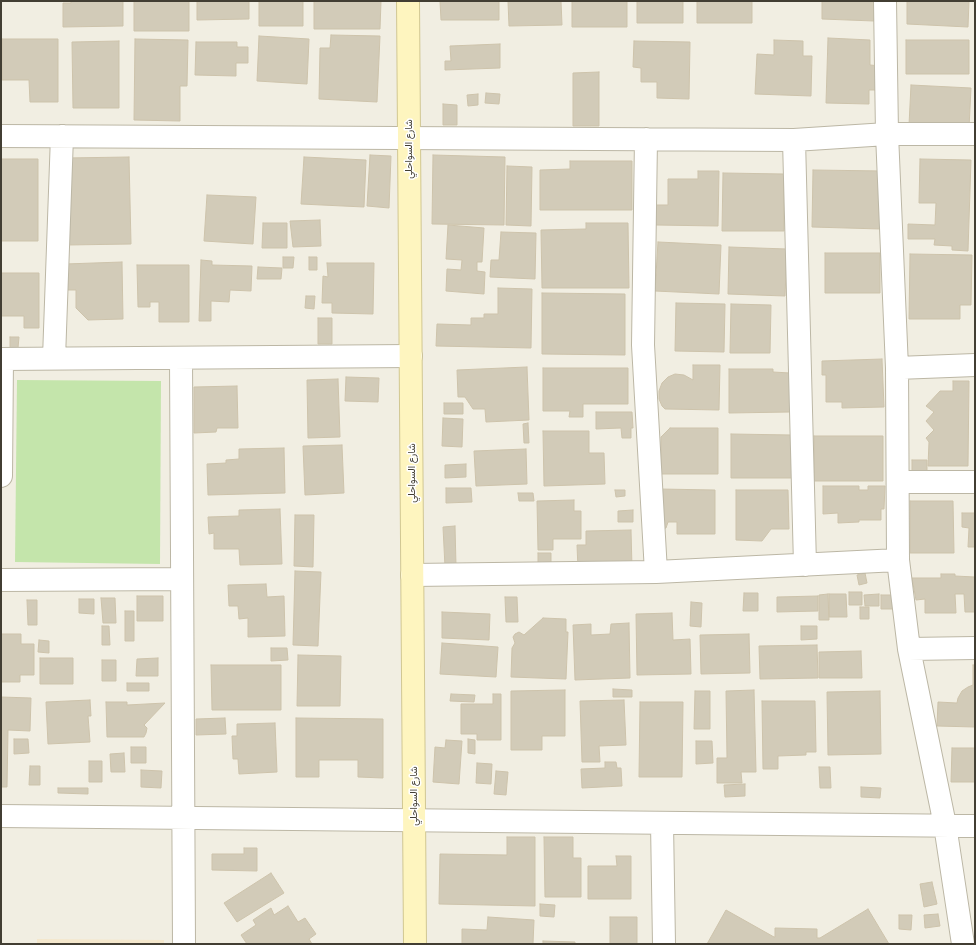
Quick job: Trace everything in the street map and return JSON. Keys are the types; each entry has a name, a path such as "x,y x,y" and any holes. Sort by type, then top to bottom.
{"street":[{"name":"شارع السواحلي","path":"408,1 415,944"},
{"path":"886,1 886,134 897,368 898,560 909,649 945,825 963,944"},
{"path":"1,136 794,140 886,134 975,134"},
{"path":"54,358 62,136"},
{"path":"646,139 643,345 656,572"},
{"path":"794,140 805,565"},
{"path":"1,476 2,359 411,356"},
{"path":"181,358 184,944"},
{"path":"897,368 975,365"},
{"path":"898,482 975,482"},
{"path":"412,574 656,572 898,560"},
{"path":"1,580 182,579"},
{"path":"909,649 975,648"},
{"path":"1,816 975,826"},
{"path":"662,823 664,944"}],"shaded area":[{"path":"37,939 164,940 164,944 37,944"}],"green space":[{"path":"17,380 161,381 160,564 15,562"}],"building":[{"path":"71,1 123,1 123,26 63,27 63,3 71,3"},
{"path":"134,1 189,1 189,31 134,31"},
{"path":"197,1 249,1 249,19 197,20"},
{"path":"259,1 303,1 303,26 259,26"},
{"path":"314,1 381,1 380,29 314,29"},
{"path":"440,1 499,1 499,20 441,20"},
{"path":"508,1 561,1 562,25 509,26"},
{"path":"572,1 627,1 627,27 572,27"},
{"path":"637,1 683,1 683,23 637,23"},
{"path":"697,1 752,1 752,23 697,23"},
{"path":"822,1 875,1 874,21 822,19"},
{"path":"907,1 969,1 968,27 907,24"},
{"path":"331,35 380,36 377,102 319,99 320,48 330,48"},
{"path":"259,36 309,39 307,84 257,81"},
{"path":"828,38 870,40 870,65 881,66 880,90 869,90 869,104 826,103"},
{"path":"2,39 58,39 58,102 30,102 29,80 2,80"},
{"path":"135,39 188,40 187,86 180,86 180,121 134,120"},
{"path":"774,40 803,41 803,56 812,56 811,96 755,94 757,54 774,55"},
{"path":"906,40 969,40 969,74 906,74"},
{"path":"119,41 119,108 73,108 72,42"},
{"path":"634,41 690,42 689,99 657,98 657,82 641,82 641,68 633,67"},
{"path":"196,42 237,42 237,47 248,47 248,63 236,63 236,76 195,75"},
{"path":"500,44 500,68 445,70 445,61 451,61 450,46"},
{"path":"599,72 599,126 573,126 573,73"},
{"path":"911,85 971,88 969,128 909,125"},
{"path":"486,93 500,94 499,104 485,103"},
{"path":"478,94 478,105 468,106 467,95"},
{"path":"443,104 457,105 457,125 443,125"},
{"path":"370,155 391,156 389,208 367,206"},
{"path":"433,155 505,157 504,225 432,224"},
{"path":"129,157 131,244 67,245 66,158"},
{"path":"304,157 366,160 364,207 301,204"},
{"path":"1,159 38,159 38,241 1,241"},
{"path":"920,159 971,160 968,251 952,250 952,246 934,245 935,239 908,239 908,224 935,225 936,203 919,203"},
{"path":"570,161 632,161 632,210 540,210 540,170 570,169"},
{"path":"507,166 532,167 531,226 506,225"},
{"path":"813,170 883,171 881,229 812,227"},
{"path":"698,171 719,171 718,226 656,225 656,205 668,205 668,179 698,179"},
{"path":"723,173 784,174 784,231 722,231"},
{"path":"207,195 256,197 253,244 204,241"},
{"path":"320,220 321,246 293,247 290,221"},
{"path":"263,223 287,223 287,248 262,248"},
{"path":"586,223 628,223 629,288 542,288 541,230 586,229"},
{"path":"448,225 484,228 482,262 477,262 477,271 485,272 484,294 446,291 447,269 461,270 462,260 446,259"},
{"path":"501,232 536,233 535,279 490,277 491,260 499,260"},
{"path":"658,242 721,245 719,294 655,291"},
{"path":"729,247 787,249 785,296 728,294"},
{"path":"825,253 880,253 880,293 825,293"},
{"path":"910,254 972,255 971,305 960,305 960,319 909,319"},
{"path":"283,257 294,257 293,268 283,268"},
{"path":"309,257 317,257 317,270 309,270"},
{"path":"201,260 212,261 212,265 252,266 251,291 230,290 229,302 211,301 211,321 199,321"},
{"path":"122,262 123,319 88,320 76,308 76,290 66,290 65,264"},
{"path":"327,263 374,263 373,314 332,313 332,303 322,303 323,276 328,277"},
{"path":"137,265 189,265 189,322 159,322 159,302 150,302 150,307 138,307"},
{"path":"258,267 282,268 281,279 257,279"},
{"path":"1,273 39,273 39,328 24,328 24,316 1,316"},
{"path":"498,288 532,289 531,348 436,346 437,324 471,325 471,318 484,318 484,314 498,314"},
{"path":"542,293 625,294 625,355 542,354"},
{"path":"306,296 315,296 314,309 305,308"},
{"path":"676,303 725,304 724,352 675,351"},
{"path":"731,304 771,305 770,353 730,353"},
{"path":"318,318 332,318 332,344 318,344"},
{"path":"10,337 19,337 18,348 10,348"},
{"path":"882,359 884,407 842,408 842,402 826,402 826,375 822,375 822,361"},
{"path":"693,365 720,365 719,410 665,409 659,399 659,391 662,383 668,377 675,374 684,375 693,380"},
{"path":"527,367 529,420 486,422 485,409 473,409 465,397 458,397 457,370"},
{"path":"543,368 628,368 628,404 583,404 583,417 569,417 570,411 543,411"},
{"path":"729,369 773,369 773,372 790,373 790,412 729,413"},
{"path":"346,377 379,378 378,402 345,401"},
{"path":"338,379 340,437 308,438 307,380"},
{"path":"953,381 969,381 968,466 928,466 929,442 926,438 934,430 926,421 934,412 926,406 940,391 953,391"},
{"path":"237,386 238,428 217,428 216,432 194,433 194,387"},
{"path":"444,403 463,403 463,414 444,414"},
{"path":"596,412 632,412 633,428 631,428 631,438 622,438 621,428 596,429"},
{"path":"443,418 463,419 462,447 442,446"},
{"path":"528,423 529,443 524,443 523,424"},
{"path":"670,428 718,428 718,474 661,474 661,437"},
{"path":"543,431 589,431 589,453 604,453 605,484 544,486"},
{"path":"731,434 792,435 792,478 731,478"},
{"path":"814,436 883,436 883,481 814,481"},
{"path":"342,445 344,493 305,495 303,446"},
{"path":"284,448 285,493 208,495 207,464 226,463 226,460 239,459 239,449"},
{"path":"526,449 527,484 476,486 474,451"},
{"path":"912,460 927,460 927,472 912,472"},
{"path":"466,464 466,477 445,478 445,465"},
{"path":"823,486 859,486 859,490 868,490 868,486 885,486 884,509 881,509 881,520 859,520 859,522 838,523 838,513 823,514"},
{"path":"446,488 471,488 472,502 446,503"},
{"path":"659,489 715,490 715,534 677,534 677,522 668,522 666,528 662,529"},
{"path":"615,490 625,490 625,496 616,497"},
{"path":"736,490 788,490 789,529 771,529 762,541 736,540"},
{"path":"518,493 533,493 534,501 519,501"},
{"path":"574,500 574,511 581,511 581,539 553,539 553,550 538,550 537,501"},
{"path":"910,501 953,501 954,553 910,553"},
{"path":"280,509 282,564 240,565 239,549 214,549 214,533 209,534 208,517 239,516 239,510"},
{"path":"633,510 633,522 618,522 618,511"},
{"path":"962,513 975,513 975,547 968,547 969,528 962,527"},
{"path":"295,515 314,515 313,567 294,566"},
{"path":"455,526 456,566 445,567 443,527"},
{"path":"631,530 632,568 578,569 577,545 586,545 586,531"},
{"path":"538,553 551,553 551,562 538,563"},
{"path":"295,571 321,572 318,646 293,645"},
{"path":"865,573 867,583 859,585 857,575"},
{"path":"941,574 955,574 955,576 975,577 975,612 965,612 964,594 955,594 956,613 925,613 925,599 916,600 912,578 941,578"},
{"path":"266,584 267,597 284,596 285,636 248,637 248,618 239,619 238,606 229,606 228,585"},
{"path":"849,592 862,592 862,605 849,605"},
{"path":"744,593 758,593 758,611 743,611"},
{"path":"828,594 829,620 819,620 819,595"},
{"path":"829,594 846,594 847,617 829,617"},
{"path":"879,594 879,606 865,606 864,595"},
{"path":"881,595 893,595 893,609 881,609"},
{"path":"137,596 163,596 163,621 137,621"},
{"path":"818,596 818,611 777,612 777,597"},
{"path":"505,597 517,597 518,622 506,622"},
{"path":"101,598 115,598 116,623 103,623"},
{"path":"79,599 94,599 94,614 79,613"},
{"path":"27,600 37,600 37,625 28,625"},
{"path":"691,602 702,603 701,627 690,626"},
{"path":"860,607 869,607 869,619 860,619"},
{"path":"125,611 134,611 134,641 125,641"},
{"path":"442,612 490,614 489,640 442,638"},
{"path":"672,613 673,640 690,639 691,674 637,675 636,614"},
{"path":"543,618 566,619 566,632 568,632 566,679 511,677 512,648 515,643 513,637 519,632 524,635"},
{"path":"629,623 630,678 575,680 573,625 591,624 591,635 610,634 611,624"},
{"path":"102,626 109,626 110,645 102,645"},
{"path":"801,626 817,626 817,639 801,640"},
{"path":"1,634 21,634 21,644 34,644 34,675 20,675 20,682 1,682"},
{"path":"749,634 750,673 701,674 700,635"},
{"path":"39,640 49,641 49,653 38,652"},
{"path":"442,643 498,647 496,677 440,674"},
{"path":"817,645 818,678 760,679 759,646"},
{"path":"271,648 287,648 288,660 271,661"},
{"path":"861,651 862,678 819,678 819,652"},
{"path":"298,655 341,656 340,706 297,706"},
{"path":"40,658 73,658 73,684 40,684"},
{"path":"158,658 158,676 136,676 137,659"},
{"path":"102,660 116,660 116,681 102,681"},
{"path":"211,665 281,665 281,710 212,710"},
{"path":"973,665 975,665 975,727 937,726 938,702 957,703 962,691 973,685"},
{"path":"127,683 149,683 149,691 127,691"},
{"path":"613,689 632,690 632,697 613,697"},
{"path":"565,690 565,736 542,736 542,750 511,750 511,691"},
{"path":"754,690 756,772 741,772 742,783 717,783 717,758 727,758 726,691"},
{"path":"695,691 710,691 710,729 694,729"},
{"path":"880,691 881,754 828,755 827,692"},
{"path":"451,694 475,695 474,702 450,701"},
{"path":"493,694 501,694 501,740 477,740 477,734 461,734 461,704 493,704"},
{"path":"1,697 31,698 30,731 8,730 7,787 1,787"},
{"path":"90,700 91,716 88,716 90,742 48,744 46,702"},
{"path":"624,700 626,745 599,746 600,762 582,762 580,701"},
{"path":"762,701 815,701 816,752 806,752 806,755 778,756 778,769 763,769"},
{"path":"106,702 127,702 127,705 165,703 144,725 147,728 144,737 107,737"},
{"path":"640,702 683,702 682,777 639,777"},
{"path":"225,718 226,734 196,735 196,719"},
{"path":"296,718 383,719 383,778 358,777 358,760 319,760 319,777 296,777"},
{"path":"275,723 277,772 239,774 238,759 233,759 232,736 237,736 237,724"},
{"path":"14,739 28,739 29,753 14,754"},
{"path":"468,739 475,740 475,754 468,753"},
{"path":"446,740 462,741 459,784 433,782 435,747 445,748"},
{"path":"696,741 712,741 713,763 696,764"},
{"path":"131,747 146,747 146,763 131,763"},
{"path":"952,748 975,748 975,782 951,782"},
{"path":"124,753 125,772 111,772 110,754"},
{"path":"89,761 102,761 102,782 89,782"},
{"path":"605,762 616,762 617,768 621,768 622,786 582,788 581,769 605,768"},
{"path":"477,763 492,764 491,784 476,783"},
{"path":"30,766 40,766 40,785 29,785"},
{"path":"819,767 830,767 831,788 820,788"},
{"path":"141,770 162,771 161,788 141,787"},
{"path":"496,771 508,772 506,795 494,794"},
{"path":"745,784 745,796 725,797 724,785"},
{"path":"861,787 881,788 880,798 861,797"},
{"path":"58,788 88,788 88,794 58,793"},
{"path":"507,837 535,837 535,906 439,904 440,854 507,855"},
{"path":"544,837 573,837 573,858 581,858 581,897 545,897"},
{"path":"244,848 257,848 257,871 212,870 212,854 244,854"},
{"path":"616,856 631,856 631,899 588,899 588,866 617,866"},
{"path":"271,873 284,893 237,922 224,903"},
{"path":"932,882 937,904 924,907 920,884"},
{"path":"540,904 555,905 554,917 540,916"},
{"path":"288,906 298,922 305,918 316,934 309,939 312,944 247,944 241,935 256,925 253,920 271,908 274,915"},
{"path":"868,909 889,944 707,944 726,910 774,937 775,928 817,929 817,938 820,938"},
{"path":"938,914 940,926 925,928 924,915"},
{"path":"899,915 912,915 911,930 899,929"},
{"path":"488,917 534,920 533,944 462,944 462,929 487,930"},
{"path":"610,917 637,917 637,944 610,944"},
{"path":"543,941 575,942 575,944 543,944"}]}
